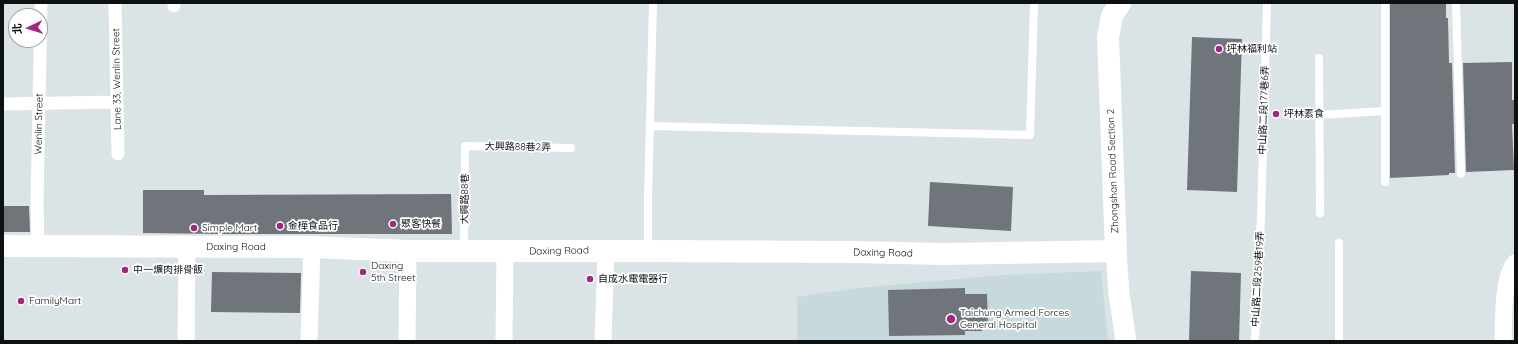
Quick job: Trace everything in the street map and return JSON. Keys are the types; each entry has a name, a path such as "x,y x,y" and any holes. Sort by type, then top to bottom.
{"main road":[{"name":"Zhongshan Road Section 2","path":"1116,251 1108,37 1112,16 1120,3"},
{"name":"Daxing Road","path":"3,246 312,247 464,252 648,251 943,254 1116,251"}],"street":[{"name":"Wenlin Street","path":"38,246 37,202 41,3"},
{"name":"Lane 33, Wenlin Street","path":"115,3 118,154"},
{"path":"3,104 117,102"},
{"path":"186,246 186,341"},
{"path":"309,341 312,247"},
{"path":"407,341 408,251"},
{"path":"603,341 606,251"},
{"name":"Zhongshan Road Section 2","path":"1116,251 1119,294 1126,341"},
{"path":"504,341 505,252"},
{"path":"1503,341 1504,296 1511,268 1515,263"}],"lane":[{"path":"648,251 653,3"},
{"path":"650,126 1030,135 1034,3"},
{"name":"中山路二段177巷6弄","path":"1261,217 1267,3"},
{"path":"1385,3 1385,182"},
{"path":"1456,3 1461,174"},
{"path":"1319,58 1320,212"},
{"path":"1319,115 1384,111"},
{"name":"大興路88巷2弄","path":"465,146 572,148"},
{"name":"大興路88巷","path":"464,252 465,146"},
{"name":"中山路二段259巷19弄","path":"1255,341 1261,217"},
{"path":"1339,243 1339,341"}],"shaded area":[{"name":"Taichung Armed Forces General Hospital","path":"1101,271 1108,341 797,341 797,297 859,288 1002,275"}],"building":[{"path":"1390,3 1446,3 1446,18 1448,18 1449,63 1452,63 1455,173 1449,173 1449,175 1390,178"},
{"path":"1192,37 1242,39 1237,192 1187,190"},
{"path":"1512,62 1512,100 1515,100 1515,124 1512,124 1514,170 1466,172 1463,63"},
{"path":"930,182 1013,187 1011,231 928,226"},
{"path":"143,190 204,190 204,195 451,194 452,234 143,233"},
{"path":"3,206 29,206 30,232 3,232"},
{"path":"1191,271 1241,273 1239,341 1189,341"},
{"path":"212,272 301,273 300,313 211,312"},
{"path":"965,288 965,294 987,294 988,325 982,325 982,331 965,331 965,335 889,336 888,290"}],"place":[{"name":"坪林福利站","path":"1219,49"},
{"name":"坪林素食","path":"1276,114"},
{"name":"聚客快餐","path":"393,224"},
{"name":"金樺食品行","path":"280,226"},
{"name":"Simple Mart","path":"194,228"},
{"name":"中一爌肉排骨飯","path":"125,270"},
{"name":"Daxing 5th Street","path":"363,272"},
{"name":"自成水電電器行","path":"590,279"},
{"name":"FamilyMart","path":"21,301"},
{"name":"Taichung Armed Forces General Hospital","path":"951,319"}]}
